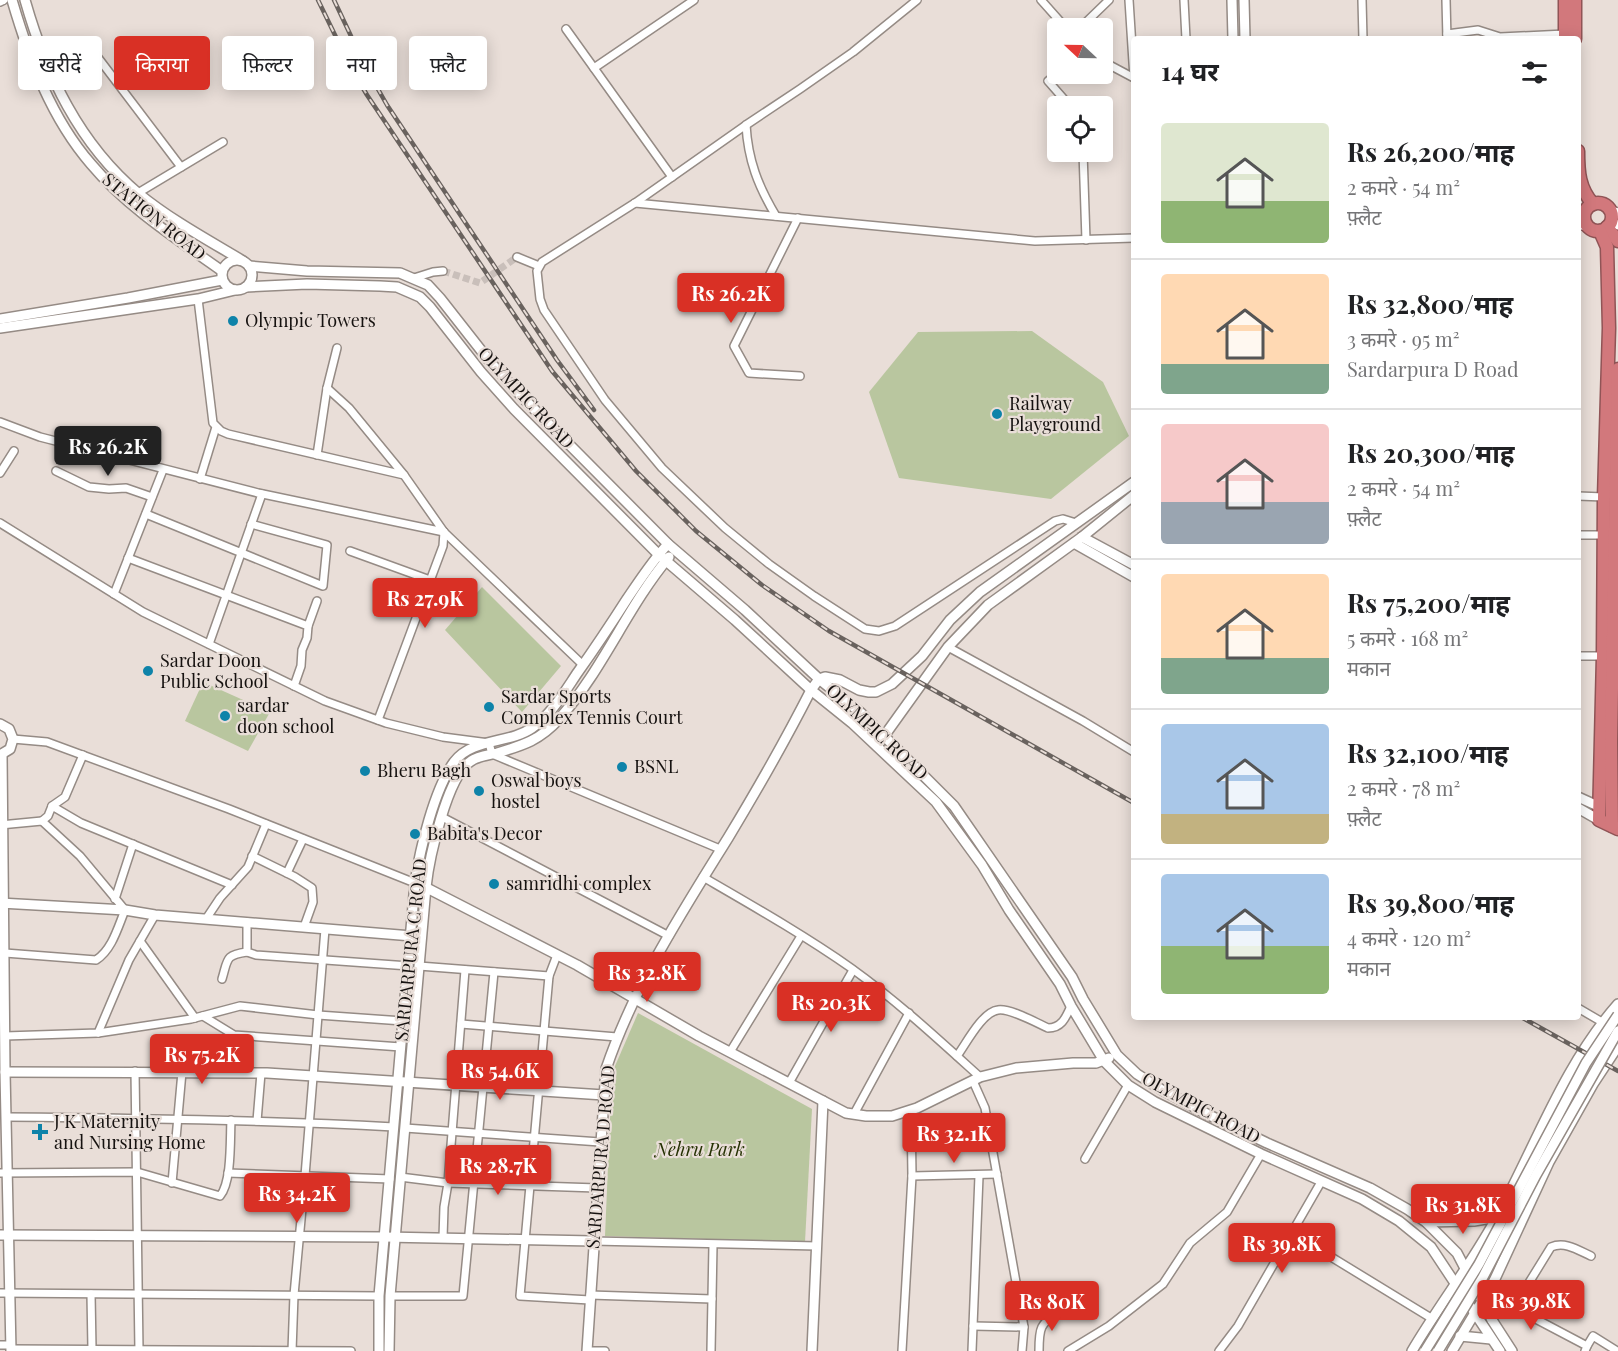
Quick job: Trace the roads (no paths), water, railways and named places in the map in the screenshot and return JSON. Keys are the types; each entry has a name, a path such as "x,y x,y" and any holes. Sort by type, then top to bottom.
{"highway":[{"path":"1565,0 1568,36"},
{"path":"1568,36 1575,0"},
{"path":"1581,184 1587,197 1583,214 1595,231 1611,222"},
{"path":"1583,214 1603,204 1618,241"},
{"path":"1611,222 1607,246 1609,328 1604,497 1609,535 1615,725 1612,818"},
{"path":"1612,818 1604,656 1618,369"},
{"path":"1599,820 1612,818"}],"street":[{"path":"0,2 4,0"},
{"name":"STATION ROAD","path":"12,0 22,36"},
{"name":"STATION ROAD","path":"25,0 35,36"},
{"path":"594,68 694,0"},
{"path":"916,0 853,52 634,203 547,258 539,266 537,275 540,299 544,310 605,400 643,448 725,528 814,596 865,629 879,631 895,626 1055,521 1063,519 1076,523"},
{"path":"1041,0 1057,18"},
{"path":"1090,18 1109,0"},
{"path":"1130,0 1132,36"},
{"path":"1184,0 1186,36"},
{"path":"1232,0 1233,36"},
{"path":"1244,0 1245,36"},
{"path":"1362,0 1363,36"},
{"path":"1446,0 1447,36 1478,30 1497,36"},
{"path":"566,29 672,177"},
{"path":"102,63 181,167"},
{"path":"1113,67 1131,76"},
{"path":"1051,84 1061,96"},
{"name":"STATION ROAD","path":"45,90 75,145 105,180 222,275"},
{"name":"STATION ROAD","path":"59,90 86,137 112,169 138,193 178,222 246,264"},
{"path":"746,124 748,150 761,191 776,216"},
{"path":"138,193 223,142"},
{"path":"1083,162 1086,240"},
{"path":"634,203 1035,241 1131,238"},
{"path":"798,218 734,346 749,373 800,376"},
{"path":"517,257 539,266"},
{"path":"0,319 128,298 222,275 231,261 246,264 252,277 246,287 198,299 0,328"},
{"name":"OLYMPIC ROAD","path":"246,264 307,270 391,273 414,278 428,285 491,363 524,399 671,548 745,610 819,679 861,713 954,806 1072,977 1117,1054 1137,1074 1171,1095 1267,1143 1370,1188 1426,1222 1457,1253 1492,1320 1512,1351"},
{"path":"414,278 443,271"},
{"path":"222,275 230,289 235,290"},
{"name":"OLYMPIC ROAD","path":"246,287 307,284 398,287 420,297 514,409 658,554 877,746 936,802 982,865 1009,910 1060,984 1104,1061 1128,1085 1155,1102 1320,1182 1362,1199 1399,1221 1431,1247 1500,1351"},
{"path":"198,299 213,423 216,427 228,434 404,475"},
{"path":"317,454 327,388 337,348"},
{"path":"327,388 349,408 404,475 444,532 583,665"},
{"path":"0,422 40,437 163,470 262,494 444,532"},
{"path":"201,479 216,427"},
{"path":"0,473 14,451"},
{"path":"114,594 163,470"},
{"path":"56,471 89,487 126,488 152,497"},
{"path":"819,679 832,677 859,690 869,692 876,692 892,684 922,656 950,620 980,592 1131,484"},
{"path":"209,644 262,494"},
{"path":"1581,496 1604,497"},
{"path":"877,746 948,647 988,605 1078,540 1131,497"},
{"path":"146,514 322,586 327,545 251,524"},
{"path":"1087,516 1094,527"},
{"path":"0,523 143,612 325,701 378,720 443,736 489,743 492,754 720,849"},
{"path":"378,720 443,546 444,532"},
{"path":"1581,535 1609,535"},
{"path":"1078,540 1131,564"},
{"path":"1078,540 1131,575"},
{"name":"SARDARPURA C ROAD","path":"399,1128 410,1082 415,883 425,834 447,773 465,751 531,728 562,696 658,554 671,548"},
{"name":"SARDARPURA C ROAD","path":"379,1351 379,1296 385,1237 395,1178 403,1021 414,966 433,840 463,768 471,760 523,746 539,738 559,719 575,699 666,561 671,548"},
{"path":"350,551 430,580"},
{"path":"128,558 308,626"},
{"path":"294,686 302,666 302,650 317,601"},
{"path":"948,647 1083,721 1131,750"},
{"path":"1581,656 1604,656"},
{"name":"SARDARPURA D ROAD","path":"587,1351 606,1069 617,1037 634,998 772,764 819,679"},
{"path":"0,724 9,729 13,740 10,749 1,755 2,934 5,953 3,1005 6,1036 3,1072 6,1118 3,1145 4,1235 5,1293 11,1348"},
{"path":"13,740 47,742 303,838 426,887 557,955 730,1052 846,1113 892,1116 911,1110 977,1079 1016,1068 1096,1063 1117,1054"},
{"path":"2,825 42,821 48,816 52,806 65,797 83,755"},
{"path":"936,802 942,794"},
{"path":"1581,799 1612,818"},
{"path":"52,806 81,823 232,885"},
{"path":"1581,810 1599,820"},
{"path":"442,817 669,936"},
{"path":"42,821 80,856 125,910"},
{"path":"206,919 245,871 266,824"},
{"path":"287,873 303,838"},
{"path":"115,899 133,844"},
{"path":"252,856 312,888 313,902 304,927"},
{"path":"704,877 853,970 909,1013 957,1056 977,1079 985,1108 1024,1327 1022,1351"},
{"path":"2,903 125,910 155,915 412,936"},
{"path":"5,953 96,960 105,953 125,910"},
{"path":"98,1033 129,960 155,915"},
{"path":"247,951 248,922"},
{"path":"292,1350 294,1295 325,929"},
{"path":"730,1052 801,936"},
{"path":"140,941 195,1018"},
{"path":"222,980 229,957 232,954 247,951 256,955 322,961 549,976"},
{"path":"557,955 549,976 520,1296 712,1299"},
{"path":"443,1238 465,970"},
{"path":"789,1083 853,970"},
{"path":"390,1296 463,1296 494,972"},
{"path":"1412,1351 1497,1217 1566,1082 1602,1022 1618,1004"},
{"path":"6,1036 98,1033 195,1018 240,1006 318,1015 403,1021"},
{"path":"957,1056 983,1019 995,1010 1007,1011 1048,1028 1054,1028 1064,1021 1071,1006"},
{"path":"1581,1010 1602,1022"},
{"path":"854,1114 909,1013"},
{"path":"1425,1351 1479,1264 1586,1063 1618,1015"},
{"path":"203,1016 234,1035 401,1047"},
{"path":"461,1024 617,1037"},
{"path":"1438,1351 1483,1277 1536,1175 1618,1032"},
{"path":"1452,1351 1494,1281 1549,1162 1593,1084 1618,1046"},
{"path":"135,1071 139,1350"},
{"path":"3,1072 261,1073 604,1095"},
{"path":"172,1183 182,1072"},
{"path":"257,1121 261,1073"},
{"path":"1085,1159 1128,1085"},
{"path":"812,1351 823,1101"},
{"path":"902,1351 912,1176 911,1110"},
{"path":"6,1118 310,1122 600,1142"},
{"path":"4,1173 137,1173 219,1197 224,1192 228,1173 231,1120"},
{"path":"1068,1351 1109,1326 1162,1284 1191,1243 1227,1212 1261,1154"},
{"path":"228,1173 597,1188"},
{"path":"912,1176 997,1174"},
{"path":"972,1351 979,1176"},
{"name":"SARDARPURA C ROAD","path":"389,1351 390,1296 396,1238 395,1178"},
{"path":"1219,1351 1238,1326 1320,1182"},
{"path":"1426,1222 1474,1221 1497,1217 1517,1231"},
{"path":"1292,1233 1431,1318"},
{"path":"4,1235 385,1237 817,1246"},
{"path":"1514,1307 1551,1247 1557,1244 1565,1245 1591,1256"},
{"path":"711,1351 713,1245"},
{"path":"1492,1320 1496,1298 1494,1281"},
{"path":"5,1293 379,1296"},
{"path":"91,1294 92,1349"},
{"path":"1496,1298 1586,1349 1593,1336 1617,1351"},
{"path":"1039,1351 1040,1328 1059,1310"},
{"path":"973,1326 1024,1327"},
{"path":"1460,1336 1491,1339"},
{"path":"0,1345 11,1348 351,1351"},
{"path":"587,1351 605,1351"}],"tunnel":[{"path":"443,271 480,283 517,257"}],"railway":[{"path":"318,0 350,66 367,95 552,371 636,471 696,531 762,585 829,631 1131,801"},
{"path":"334,0 366,68 387,105 557,360 594,410"},
{"path":"1526,1020 1618,1071"}],"place":[{"name":"Olympic Towers","path":"233,321"},
{"name":"Railway Playground","path":"997,414"},
{"name":"Sardar Doon Public School","path":"148,671"},
{"name":"Sardar Sports Complex Tennis Court","path":"489,707"},
{"name":"sardar doon school","path":"225,716"},
{"name":"BSNL","path":"622,767"},
{"name":"Bheru Bagh","path":"365,771"},
{"name":"Oswal boys hostel","path":"479,791"},
{"name":"Babita's Decor","path":"415,834"},
{"name":"samridhi complex","path":"494,884"},
{"name":"J K Maternity and Nursing Home","path":"40,1132"}],"park label":[{"name":"Nehru Park","path":"700,1150"}]}
